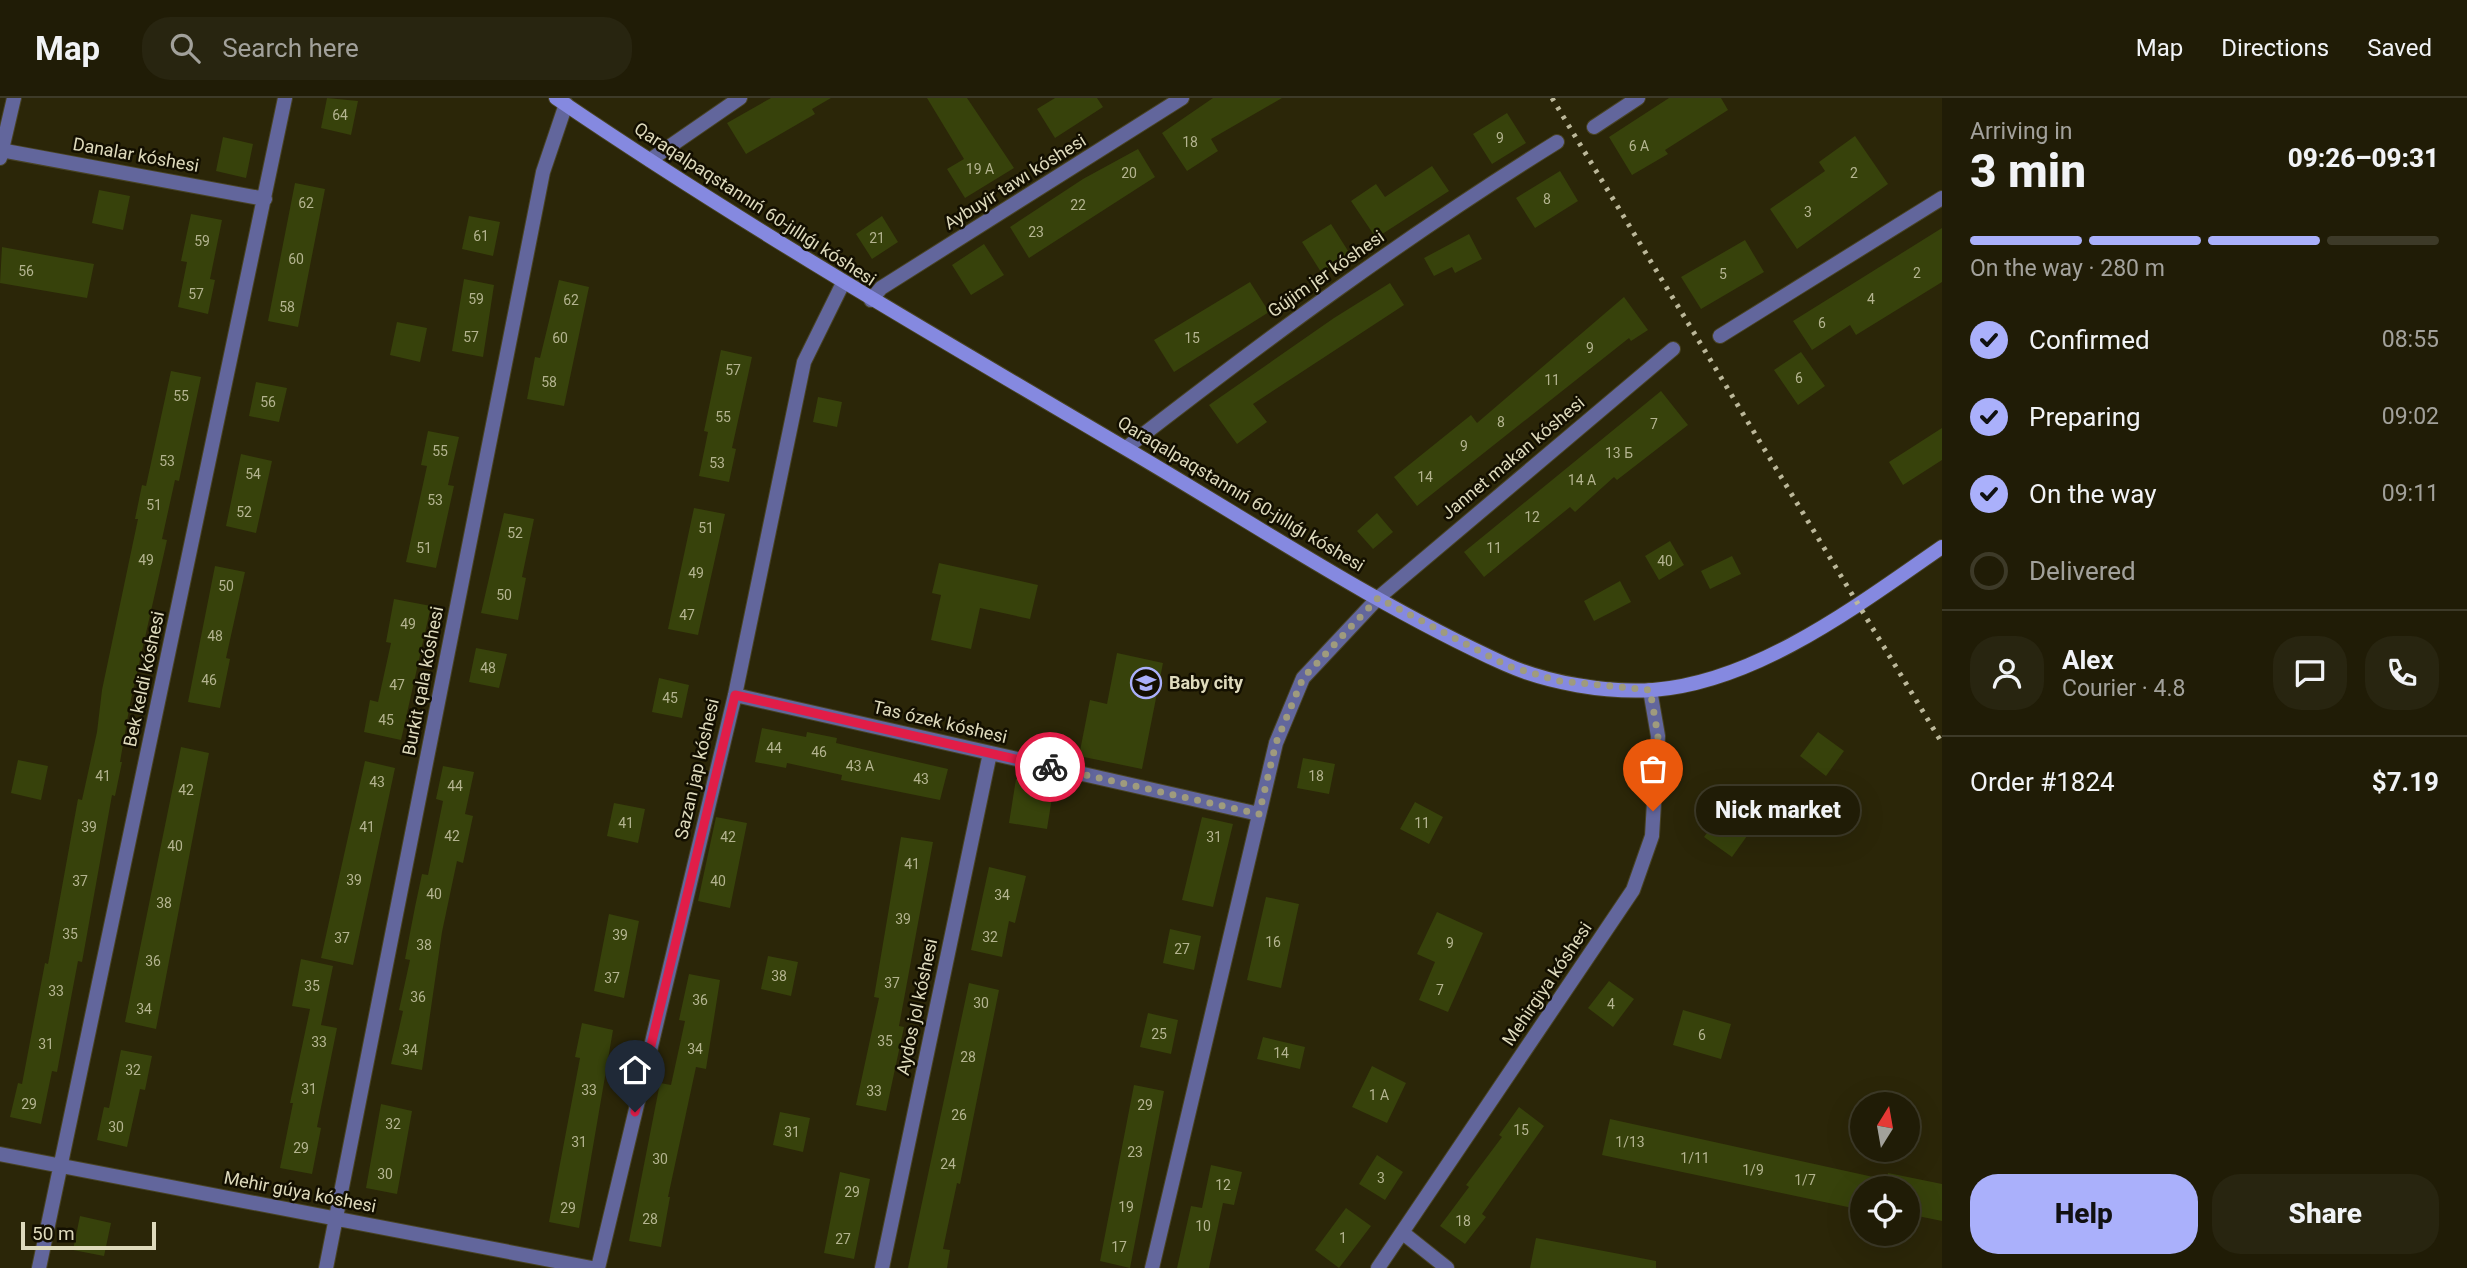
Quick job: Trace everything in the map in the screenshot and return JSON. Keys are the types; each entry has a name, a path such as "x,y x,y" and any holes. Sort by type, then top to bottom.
{"street":[{"path":"1,153 14,98"},
{"name":"Bek keldi kóshesi","path":"39,1268 285,98"},
{"path":"650,160 740,98"},
{"name":"Aybuyir tawı kóshesi","path":"871,300 881,288 1182,98"},
{"path":"1594,127 1638,98"},
{"name":"Qaraqalpaqstannıń 60-jıllıǵı kóshesi","path":"561,101 871,300 1378,598 1508,666 1559,681 1650,690 1692,684 1760,660 1892,582 1942,547"},
{"name":"Burkit qala kóshesi","path":"326,1268 543,172 561,101"},
{"name":"Gújim jer kóshesi","path":"1126,448 1285,325 1478,191 1557,142"},
{"name":"Danalar kóshesi","path":"1,153 265,199"},
{"path":"1720,336 1942,198"},
{"name":"Sazan jap kóshesi","path":"598,1268 735,695 804,362 843,283"},
{"name":"Jannet makan kóshesi","path":"1378,598 1673,349"},
{"path":"1152,1268 1276,743 1303,678 1378,598"},
{"name":"Mehirgiya kóshesi","path":"1378,1268 1633,890 1652,836 1658,736 1650,690"},
{"name":"Tas ózek kóshesi","path":"735,695 1259,814"},
{"name":"Aydos jol kóshesi","path":"882,1268 990,753"},
{"name":"Mehir gúyа kóshesi","path":"0,1154 592,1268"},
{"path":"1403,1233 1447,1268"}],"building":[{"path":"327,98 358,101 351,135 321,128"},
{"path":"771,98 831,98 812,109 815,114 746,154 727,123"},
{"path":"927,98 967,98 1014,168 965,198 947,169 964,159"},
{"path":"1055,98 1097,98 1103,107 1055,138 1037,109"},
{"path":"1213,98 1282,98 1211,139 1218,151 1187,171 1162,133"},
{"path":"1669,98 1721,98 1728,110 1665,150 1668,154 1632,175 1609,137"},
{"path":"1507,113 1526,143 1492,164 1473,134"},
{"path":"1855,136 1888,184 1797,249 1770,209 1825,171 1819,162"},
{"path":"223,137 253,144 246,178 216,171"},
{"path":"1138,149 1155,177 1029,258 1010,227 1083,179"},
{"path":"1432,166 1449,191 1376,238 1351,201 1376,184 1385,197"},
{"path":"1560,171 1578,201 1535,228 1516,198"},
{"path":"295,183 325,189 298,327 268,321"},
{"path":"99,190 130,196 123,230 92,223"},
{"path":"191,214 222,220 210,279 215,280 208,314 178,307 187,262 181,261"},
{"path":"469,216 500,222 493,256 462,249"},
{"path":"882,216 898,242 872,259 856,234"},
{"path":"1331,224 1350,254 1321,272 1302,242"},
{"path":"1942,228 1942,282 1856,335 1850,325 1812,350 1793,321"},
{"path":"1469,234 1482,259 1455,273 1452,267 1434,276 1424,258"},
{"path":"1745,240 1764,272 1701,309 1681,277"},
{"path":"984,244 1004,275 971,295 952,265"},
{"path":"2,247 94,264 87,298 0,283"},
{"path":"464,279 494,285 483,357 452,351"},
{"path":"559,280 589,287 564,406 527,399 535,357 540,358"},
{"path":"1250,282 1269,312 1174,372 1154,340"},
{"path":"1390,283 1404,305 1253,404 1267,422 1237,444 1209,405 1334,318"},
{"path":"1624,297 1648,330 1631,341 1629,338 1417,506 1394,477 1471,415 1477,423"},
{"path":"397,322 427,328 420,362 390,355"},
{"path":"721,350 752,357 732,448 736,449 729,482 699,476 708,432 704,431"},
{"path":"1801,352 1825,386 1798,405 1774,370"},
{"path":"171,371 201,377 179,481 175,480 162,539 167,540 130,704 122,762 115,796 112,795 82,962 78,961 57,1072 52,1071 41,1124 10,1117 18,1083 22,1084 45,963 48,964 78,799 82,800 97,732 102,690 138,519 135,519 142,485 146,486"},
{"path":"256,382 287,388 279,422 249,416"},
{"path":"1661,391 1688,425 1617,480 1614,477 1575,512 1570,507 1484,577 1464,552"},
{"path":"818,397 842,402 837,427 813,422"},
{"path":"1942,428 1942,460 1903,485 1889,462"},
{"path":"428,431 459,437 448,485 454,486 436,568 406,562 427,466 421,465"},
{"path":"241,454 272,461 256,533 226,526"},
{"path":"694,508 725,514 698,635 668,629"},
{"path":"504,513 534,519 522,577 526,578 518,620 481,613"},
{"path":"1377,513 1393,532 1373,549 1357,531"},
{"path":"1670,541 1684,565 1659,580 1645,556"},
{"path":"1732,556 1741,574 1710,589 1701,571"},
{"path":"939,563 1038,585 1030,619 980,608 971,649 931,640 941,595 932,593"},
{"path":"215,566 245,572 226,658 230,659 220,708 188,702"},
{"path":"1620,581 1631,602 1594,621 1584,601"},
{"path":"394,599 431,606 401,740 364,732 370,700 378,702 391,643 386,642"},
{"path":"476,648 507,654 499,688 469,682"},
{"path":"1117,653 1163,663 1142,769 1079,756 1090,700 1107,704"},
{"path":"659,678 689,685 682,718 652,712"},
{"path":"762,728 806,737 807,732 837,738 836,743 948,769 940,800 841,780 842,775 787,763 786,768 755,762"},
{"path":"1818,732 1844,751 1826,776 1800,756"},
{"path":"181,747 209,753 156,1029 125,1022"},
{"path":"1303,758 1335,764 1329,794 1297,788"},
{"path":"18,760 48,766 41,800 11,793"},
{"path":"365,761 395,768 353,965 321,958"},
{"path":"443,766 474,772 465,814 473,816 463,863 457,861 442,932 422,1070 391,1064 403,1011 399,1010 410,960 405,959 415,907 422,874 428,875 443,801 436,799"},
{"path":"1016,779 1054,785 1047,829 1009,823"},
{"path":"1415,802 1443,817 1429,844 1400,829"},
{"path":"1730,802 1757,822 1732,857 1704,837"},
{"path":"614,803 645,809 638,843 607,836"},
{"path":"716,817 747,823 730,908 698,901"},
{"path":"1202,817 1233,824 1213,907 1182,900"},
{"path":"901,837 933,842 899,1026 904,1027 886,1111 856,1105 879,998 874,997"},
{"path":"989,867 1026,876 1015,923 1009,921 1002,957 971,950"},
{"path":"1266,897 1299,904 1281,988 1247,980"},
{"path":"1437,912 1483,933 1448,1012 1419,1000 1435,962 1417,954"},
{"path":"609,914 639,921 624,998 594,991"},
{"path":"1170,929 1201,936 1194,970 1163,963"},
{"path":"768,956 798,962 791,996 761,989"},
{"path":"301,959 333,966 321,1025 337,1028 317,1127 321,1128 312,1174 280,1168 293,1103 290,1103 310,1009 292,1006"},
{"path":"689,974 720,980 706,1069 696,1067 668,1197 661,1247 629,1241 660,1083 671,1085 685,1021 679,1020"},
{"path":"1609,981 1634,999 1613,1027 1588,1008"},
{"path":"969,983 999,990 960,1184 957,1183 943,1249 950,1250 947,1268 908,1268"},
{"path":"1683,1010 1731,1024 1721,1059 1673,1045"},
{"path":"1148,1013 1178,1020 1171,1054 1140,1047"},
{"path":"582,1023 613,1030 579,1228 549,1222 580,1058 575,1057"},
{"path":"1263,1037 1305,1047 1300,1069 1257,1059"},
{"path":"121,1050 152,1056 145,1090 140,1089 127,1147 97,1140 104,1107 109,1108"},
{"path":"1372,1066 1406,1083 1387,1123 1352,1107"},
{"path":"1134,1085 1164,1091 1130,1268 1100,1261"},
{"path":"381,1104 412,1111 397,1194 366,1188"},
{"path":"1519,1107 1544,1126 1482,1214 1486,1217 1465,1244 1440,1226 1469,1187 1466,1185 1502,1137 1499,1135"},
{"path":"780,1112 810,1118 803,1152 773,1145"},
{"path":"1610,1119 1869,1176 1850,1176 1850,1207 1602,1155"},
{"path":"1377,1155 1403,1172 1385,1200 1359,1184"},
{"path":"1211,1165 1242,1172 1234,1205 1223,1203 1209,1268 1177,1268 1191,1206 1202,1208"},
{"path":"840,1172 870,1179 854,1259 824,1253"},
{"path":"1920,1180 1942,1184 1942,1221 1920,1216"},
{"path":"1346,1208 1371,1226 1339,1268 1315,1250"},
{"path":"80,1216 111,1223 104,1256 73,1250"},
{"path":"1536,1238 1656,1261 1656,1268 1530,1268"}],"railway":[{"path":"1552,98 1942,743"}],"way so far":[{"path":"1050,767 1259,814 1276,743 1303,678 1378,598 1508,666 1559,681 1650,690 1658,736 1653,811"}],"place":[{"name":"Baby city","path":"1146,683"},
{"name":"Nick market","path":"1653,811"}],"route":[{"path":"635,1112 735,695 1050,767"}]}
